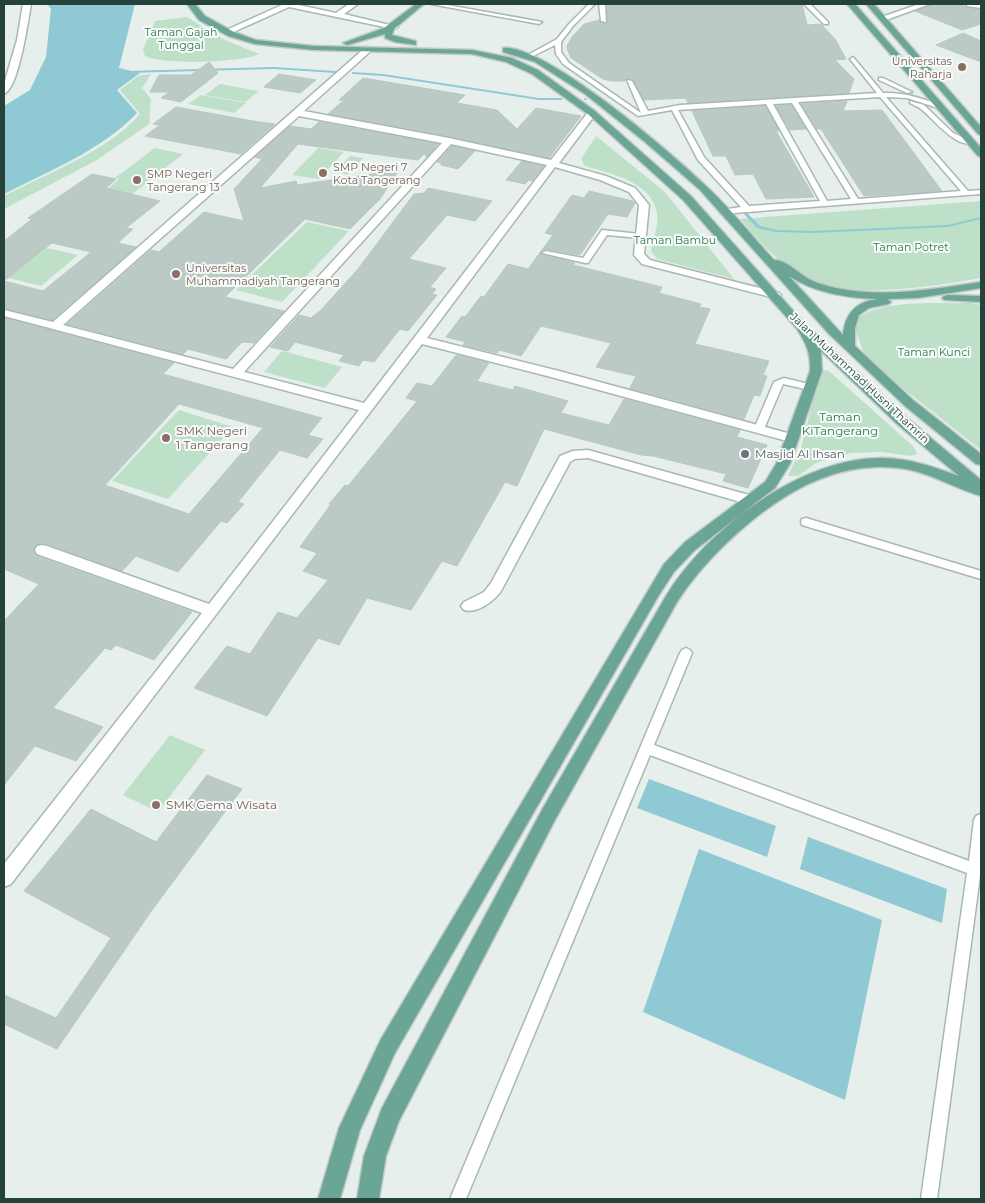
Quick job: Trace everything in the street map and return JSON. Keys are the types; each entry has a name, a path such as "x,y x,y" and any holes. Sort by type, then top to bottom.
{"main road":[{"path":"191,4 202,18 226,32 260,43 314,48 361,40 392,28 420,4"},
{"path":"852,4 981,154"},
{"path":"870,4 981,132"},
{"name":"Jalan Muhammad Husni Thamrin","path":"392,28 388,36 402,42 489,47 529,56 555,70 622,119 704,190 745,237 849,348 909,403 981,461"},
{"name":"Jalan Muhammad Husni Thamrin","path":"314,48 472,52 494,55 516,62 535,72 592,113 684,195 802,327 902,420 981,488"},
{"path":"684,195 693,195 704,190"},
{"path":"745,237 804,281 842,292 885,296 931,293 981,286"},
{"path":"849,348 851,318 856,311 864,306 876,302 960,298 981,300"},
{"path":"327,1196 350,1128 388,1046 654,591 669,568 690,546 770,484 783,464 810,388 817,358 815,348 802,327"},
{"path":"368,1199 376,1156 390,1116 558,796 674,595 701,558 760,509 786,491 814,476 855,464 904,463 939,472 981,492"}],"street":[{"path":"4,91 7,87 21,40 27,4"},
{"path":"226,32 289,4 392,28"},
{"path":"338,15 354,4"},
{"path":"882,18 926,4"},
{"path":"970,4 981,6"},
{"path":"55,326 370,49"},
{"path":"298,113 449,141 554,164 603,178 632,190 644,205 639,254 646,262 775,295"},
{"path":"4,878 212,611 592,113"},
{"path":"236,373 449,141"},
{"path":"4,312 368,408"},
{"path":"420,340 555,374 791,438"},
{"path":"469,606 488,596 496,587 565,459 573,455 588,454 751,500"},
{"path":"42,550 212,611"}],"lane":[{"path":"434,4 539,22"},
{"path":"529,56 559,40 592,4"},
{"path":"602,4 604,21"},
{"path":"807,4 826,23"},
{"path":"559,40 557,48 560,57 567,64 643,115"},
{"path":"853,59 882,96 967,194"},
{"path":"881,79 935,102"},
{"path":"629,81 643,115"},
{"path":"674,108 795,102 896,94 935,102"},
{"path":"622,119 674,108 737,99 882,96 910,101 922,106 951,134 970,142"},
{"path":"795,102 856,201"},
{"path":"769,103 825,203"},
{"path":"674,108 701,158 747,208"},
{"path":"724,212 747,208 981,192"},
{"path":"546,253 586,261 605,232 640,236"},
{"path":"759,429 779,382 784,381 810,388"},
{"path":"806,522 981,574"},
{"path":"458,1199 686,653"},
{"path":"647,748 974,869"},
{"path":"928,1199 981,820"}],"green space":[{"name":"Taman Gajah Tunggal","path":"187,17 223,39 259,54 236,59 202,62 168,61 145,56 143,50 155,21"},
{"path":"151,74 142,88 151,99 149,124 97,160 4,209 4,196 94,151 126,127 140,114 120,90 138,76"},
{"path":"220,84 259,91 245,102 205,95"},
{"path":"201,95 246,103 234,113 188,104"},
{"name":"Taman Bambu","path":"596,136 665,192 734,279 657,259 651,251 657,227 657,213 647,193 628,180 585,166 581,159"},
{"path":"155,148 183,154 126,199 103,193 119,179 115,178"},
{"path":"318,148 344,152 319,179 292,175"},
{"path":"350,156 363,158 348,175 335,172"},
{"name":"Taman Potret","path":"981,201 981,278 940,285 891,290 844,289 822,285 804,278 777,259 740,219"},
{"path":"307,222 349,231 282,302 236,290"},
{"path":"47,248 78,255 41,286 8,278"},
{"name":"Taman Kunci","path":"927,303 970,303 981,305 981,450 866,359 856,331 857,319 880,308"},
{"path":"282,351 342,367 325,388 264,372"},
{"name":"Taman KiTangerang","path":"822,370 829,371 914,447 917,454 910,456 882,452 851,453 816,463 798,476 788,476 802,445 819,374"},
{"path":"179,410 233,427 168,499 112,481"},
{"path":"170,735 205,750 158,812 123,795"}],"water":[{"path":"47,4 135,4 119,68 140,73 117,90 137,113 108,138 91,149 4,194 4,106 30,90 46,57 51,9"},
{"path":"649,779 776,826 767,857 637,808"},
{"path":"808,837 947,889 942,923 800,869"},
{"path":"699,849 882,920 845,1100 643,1012"}],"building":[{"path":"607,4 802,4 807,25 821,24 835,39 846,59 835,60 854,79 849,93 688,103 686,98 644,100 632,79 611,81 603,79 571,58 568,51 567,46 572,37 584,24 599,20 601,23 607,23"},
{"path":"932,4 956,4 981,10 981,24 962,30 915,11"},
{"path":"963,33 981,41 981,62 936,45"},
{"path":"209,62 218,73 181,102 161,98 169,92 150,92 159,75 191,75"},
{"path":"279,74 316,80 300,93 264,87"},
{"path":"363,78 465,95 457,103 497,110 517,129 536,108 581,116 549,158 449,136 328,114 343,101 339,100"},
{"path":"847,101 843,111 882,110 942,191 864,196 821,129 817,129 801,104"},
{"path":"791,105 806,129 790,130 776,106"},
{"path":"765,106 779,131 776,131 814,197 766,199 753,174 735,175 726,156 713,156 692,111"},
{"path":"176,107 275,124 241,154 145,136 160,125 153,124"},
{"path":"319,122 438,144 427,157 424,154 418,160 298,144 260,188 296,181 297,185 399,170 380,199 350,229 305,219 225,297 284,311 254,343 242,342 226,359 188,349 183,354 67,324 151,250 159,252 204,212 244,221 234,189 262,159 255,157 290,126 311,129"},
{"path":"452,146 475,151 458,169 441,165 441,163 437,162"},
{"path":"522,161 544,166 532,181 529,180 525,184 506,180"},
{"path":"92,174 116,179 106,188 160,201 126,228 133,229 118,243 136,247 52,320 4,308 4,241 32,219 28,218","holes":["52,243 91,252 43,291 4,281"]},
{"path":"428,188 492,201 475,221 447,215 409,259 446,268 430,287 436,289 432,294 437,295 408,331 400,329 374,362 363,360 359,366 339,361 344,355 295,342 288,351 270,347 299,315 311,318 321,310 358,269 414,194 424,193"},
{"path":"589,191 635,203 627,217 608,214 580,255 546,249 541,251 553,235 545,233 572,195 584,198"},
{"path":"541,252 540,254 575,263 573,265 662,287 659,293 701,304 699,307 710,309 695,344 769,361 763,375 767,376 760,396 754,395 744,419 630,388 636,376 596,367 611,343 541,326 521,356 499,350 497,353 463,345 465,342 446,337 481,296 484,297 508,264 528,269"},
{"name":"SMK Negeri 1 Tangerang","path":"4,318 174,363 163,374 322,418 308,435 323,439 307,458 280,450 238,502 244,504 227,523 221,521 178,572 136,556 122,571 48,544 35,545 33,551 36,556 192,612 154,660 116,645 111,650 105,648 53,708 103,727 76,761 35,746 4,785 4,621 39,584 4,569","holes":["179,404 263,428 189,514 105,485"]},
{"path":"456,355 489,363 477,381 513,390 515,386 568,401 561,413 609,425 624,399 740,430 737,437 767,445 748,488 723,481 726,474 653,456 641,455 544,429 517,486 505,482 457,566 442,561 411,610 367,598 339,645 318,638 267,716 194,688 227,646 250,654 278,612 297,618 328,580 303,571 317,553 300,547 331,504 329,504 345,485 348,486 417,401 406,398 417,383 432,386"},
{"path":"207,775 242,789 152,910 57,1049 4,1024 4,995 56,1018 111,938 24,891 91,809 156,842"}],"waterway":[{"path":"126,72 274,68 335,72"},
{"path":"353,73 383,75 539,99 561,99"},
{"path":"745,213 759,227 776,231 813,232 948,226 981,218"}],"place":[{"name":"Universitas Raharja","path":"962,67"},
{"name":"SMP Negeri 7 Kota Tangerang","path":"323,173"},
{"name":"SMP Negeri Tangerang 13","path":"137,180"},
{"name":"Universitas Muhammadiyah Tangerang","path":"176,274"},
{"name":"SMK Negeri 1 Tangerang","path":"166,438"},
{"name":"Masjid Al Ihsan","path":"745,454"},
{"name":"SMK Gema Wisata","path":"156,805"}]}
